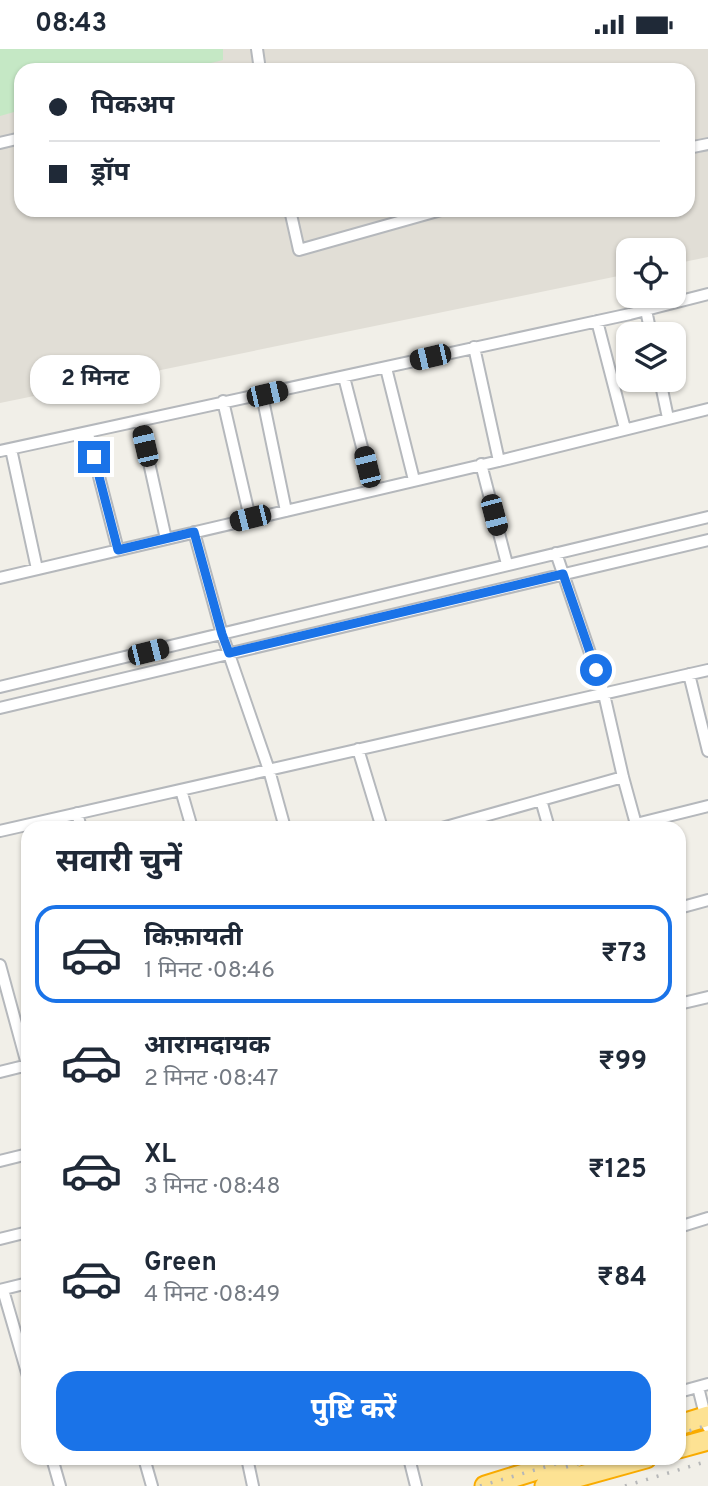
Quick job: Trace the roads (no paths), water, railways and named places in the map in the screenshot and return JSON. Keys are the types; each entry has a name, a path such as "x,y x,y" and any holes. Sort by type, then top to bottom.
{"highway":[{"path":"686,1424 707,1420"},
{"path":"686,1446 708,1440"},
{"path":"485,1486 614,1465"},
{"path":"545,1486 578,1473"}],"street":[{"path":"292,217 299,250 416,217"},
{"path":"37,569 6,450 708,295"},
{"path":"646,310 648,322"},
{"path":"597,321 625,429"},
{"path":"474,347 499,461"},
{"path":"386,368 414,479"},
{"path":"344,377 373,490"},
{"path":"663,392 668,418"},
{"path":"262,395 286,511"},
{"path":"223,401 250,518"},
{"path":"0,578 708,409"},
{"path":"140,422 166,538"},
{"path":"88,434 118,550"},
{"path":"481,464 507,565"},
{"path":"0,687 708,517"},
{"path":"194,532 222,634 269,770 283,821"},
{"path":"0,709 708,540"},
{"path":"556,553 604,694 636,821"},
{"path":"43,821 708,670"},
{"path":"689,674 708,751"},
{"path":"358,749 381,821"},
{"path":"473,821 623,777"},
{"path":"181,790 190,821"},
{"path":"541,800 547,821"},
{"path":"655,821 708,806"},
{"path":"77,813 79,821"},
{"path":"0,831 21,826"},
{"path":"686,906 708,900"},
{"path":"0,965 21,1041"},
{"path":"686,1002 708,997"},
{"path":"0,1072 21,1068"},
{"path":"0,1161 21,1156"},
{"path":"686,1225 708,1218"},
{"path":"0,1239 21,1234"},
{"path":"21,1285 1,1290 21,1354"},
{"path":"686,1390 703,1385 707,1420"},
{"path":"54,1465 60,1486"},
{"path":"148,1465 152,1486"},
{"path":"248,1465 253,1486"},
{"path":"411,1465 416,1486"}],"railway":[{"path":"686,1432 708,1425"},
{"path":"625,1486 708,1461"},
{"path":"480,1486 552,1465"},
{"path":"566,1467 573,1465"}]}
